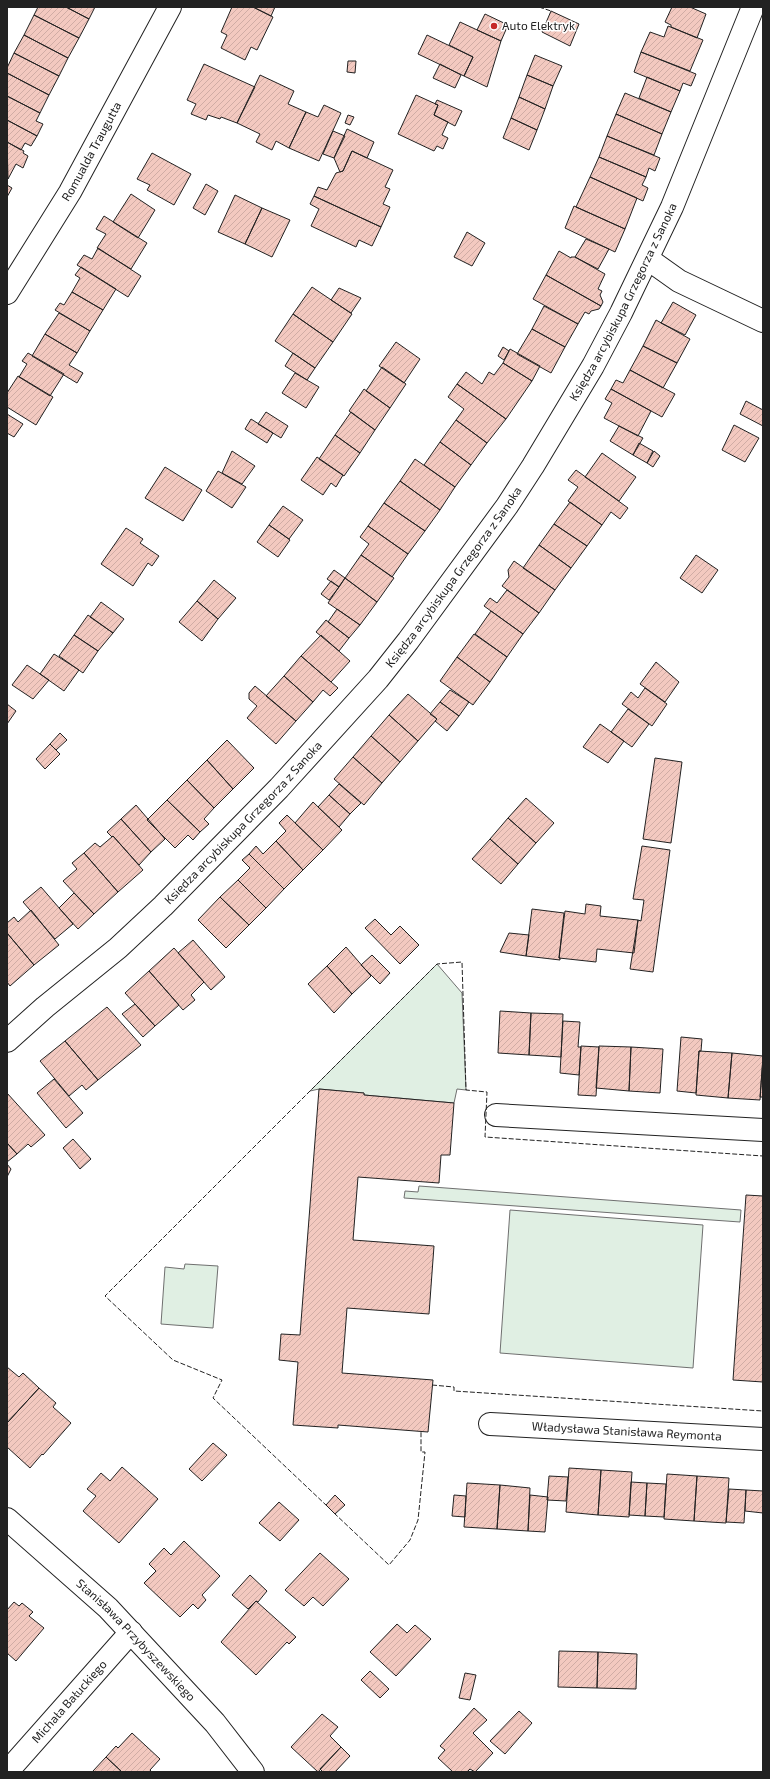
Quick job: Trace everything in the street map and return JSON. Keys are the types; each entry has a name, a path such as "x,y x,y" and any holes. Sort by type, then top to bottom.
{"street":[{"name":"Romualda Traugutta","path":"7,293 70,192 170,7"},
{"name":"Księdza arcybiskupa Grzegorza z Sanoka","path":"7,1041 45,1007 112,953 163,906 279,788 378,679 408,641 507,506 533,466 593,366 648,259 681,185 753,7"},
{"path":"648,259 679,281 763,321"},
{"path":"496,1114 763,1130"},
{"name":"Władysława Stanisława Reymonta","path":"490,1424 763,1439"},
{"name":"Stanisława Przybyszewskiego","path":"7,1519 108,1608 215,1723 253,1772"},
{"name":"Michała Bałuckiego","path":"7,1772 131,1632"}],"green space":[{"path":"437,964 462,993 466,1090 457,1089 454,1103 364,1095 364,1093 319,1089 310,1091"},
{"path":"419,1186 741,1210 740,1222 404,1198 405,1191 418,1192"},
{"path":"510,1210 703,1225 693,1368 500,1353"},
{"path":"185,1264 218,1266 213,1328 161,1324 165,1267 184,1269"}],"building":[{"path":"38,7 66,7 89,19 79,38 34,15"},
{"path":"66,7 95,7 89,19"},
{"path":"232,7 253,7 273,17 257,50 251,47 245,60 221,48 227,35 221,32"},
{"path":"253,7 275,7 271,16"},
{"path":"672,7 690,7 706,14 697,38 671,27 671,25 665,22"},
{"path":"551,11 579,24 570,46 542,32"},
{"path":"485,14 508,25 501,41 477,30"},
{"path":"34,15 79,38 68,58 24,35"},
{"path":"460,22 501,41 487,87 464,76 473,57 449,45"},
{"path":"668,26 703,40 690,71 641,52 650,32 664,37"},
{"path":"24,35 68,58 59,76 14,53"},
{"path":"427,35 473,57 464,76 418,54"},
{"path":"641,52 696,74 691,86 683,83 680,91 634,72"},
{"path":"14,53 59,76 49,95 7,73 7,68"},
{"path":"535,55 562,66 553,86 527,75"},
{"path":"348,61 356,61 355,73 347,72"},
{"path":"204,64 255,87 237,123 221,117 220,119 208,115 206,120 191,114 196,104 187,100"},
{"path":"440,64 461,75 455,88 433,78"},
{"path":"7,73 49,95 40,113 7,96"},
{"path":"260,75 294,91 288,104 306,112 289,148 276,141 272,150 256,142 260,134 237,123"},
{"path":"527,75 553,86 545,109 519,97"},
{"path":"647,77 680,91 671,112 639,98"},
{"path":"625,93 671,112 662,134 616,114"},
{"path":"416,95 438,105 434,115 448,122 442,135 448,138 443,149 437,146 434,151 398,134"},
{"path":"7,96 40,113 36,121 43,124 37,136 7,120"},
{"path":"519,97 545,109 537,130 511,118"},
{"path":"437,100 462,111 455,126 434,115 438,105 435,104"},
{"path":"324,105 341,113 319,161 289,148 306,112 318,117"},
{"path":"616,114 662,134 654,155 607,136"},
{"path":"348,115 354,117 350,125 345,123"},
{"path":"511,118 537,130 529,150 503,138"},
{"path":"7,120 37,136 31,146 25,143 21,150 7,142"},
{"path":"347,129 374,142 367,158 352,151 343,171 340,172 334,158"},
{"path":"333,131 345,136 334,158 323,154"},
{"path":"607,136 660,158 655,171 649,168 646,177 599,157"},
{"path":"7,142 24,151 23,153 28,156 23,168 16,164 8,179"},
{"path":"352,151 393,170 385,187 390,189 383,204 390,207 381,227 314,196 318,187 327,190 336,173 343,171"},
{"path":"152,153 191,174 174,205 147,190 150,185 137,179"},
{"path":"599,157 646,177 642,185 648,188 643,201 590,177"},
{"path":"590,177 637,198 625,229 576,207"},
{"path":"206,184 218,191 205,215 193,208"},
{"path":"7,185 12,188 7,197"},
{"path":"131,194 155,210 138,238 113,222"},
{"path":"235,195 262,208 245,244 218,232"},
{"path":"314,196 381,227 372,246 359,240 356,247 311,226 319,209 310,204"},
{"path":"574,206 625,229 615,252 565,228"},
{"path":"262,208 290,220 272,257 245,244"},
{"path":"104,216 147,243 131,269 97,248 106,234 96,229"},
{"path":"467,232 485,243 472,266 454,257"},
{"path":"586,239 609,249 598,269 575,257"},
{"path":"98,248 141,276 128,297 77,265 84,255 92,259"},
{"path":"559,251 571,258 575,257 605,274 598,289 602,291 600,295 603,302 601,306 546,275"},
{"path":"81,267 116,289 103,310 72,292 80,278 75,275"},
{"path":"546,275 601,306 599,309 591,311 589,314 585,312 578,324 533,299"},
{"path":"312,287 352,314 333,342 293,314"},
{"path":"339,288 361,298 351,313 331,300"},
{"path":"72,292 103,310 90,331 55,310 60,303 64,305"},
{"path":"673,302 696,315 685,335 661,323"},
{"path":"544,306 578,324 565,347 532,329"},
{"path":"59,313 90,331 77,353 45,334"},
{"path":"293,314 333,342 315,368 275,341"},
{"path":"656,320 690,339 677,363 643,346"},
{"path":"532,329 565,347 551,373 517,354"},
{"path":"45,334 77,353 69,365 83,373 77,383 32,356"},
{"path":"396,342 420,359 404,383 379,366"},
{"path":"643,346 677,363 663,388 630,370"},
{"path":"503,347 509,351 504,360 498,356"},
{"path":"510,349 540,366 532,381 503,363"},
{"path":"28,353 64,374 50,396 19,377 27,364 22,361"},
{"path":"293,353 315,368 307,380 285,366"},
{"path":"503,363 532,381 506,419 457,384 466,372 482,384 489,372 494,375"},
{"path":"382,367 406,384 390,408 366,391"},
{"path":"630,370 675,394 662,417 611,389 616,380 623,383"},
{"path":"295,373 319,387 306,408 282,393"},
{"path":"18,376 53,397 36,425 7,407 7,393"},
{"path":"457,384 506,419 487,443 456,420 464,409 448,397"},
{"path":"364,389 390,408 375,430 349,411"},
{"path":"611,389 651,411 638,436 604,418 612,403 605,399"},
{"path":"746,401 763,410 763,426 740,414"},
{"path":"266,412 288,426 281,438 258,424"},
{"path":"351,412 375,430 360,453 335,435"},
{"path":"7,414 23,424 14,437 7,433"},
{"path":"251,419 273,433 267,443 245,429"},
{"path":"456,420 487,443 471,465 440,442"},
{"path":"734,425 759,438 745,462 722,450"},
{"path":"619,426 643,438 633,455 610,441"},
{"path":"335,435 360,453 344,476 319,459"},
{"path":"440,442 471,465 455,487 424,465"},
{"path":"639,443 653,451 647,463 633,455"},
{"path":"232,451 255,466 242,484 222,473"},
{"path":"654,451 660,456 653,467 647,463"},
{"path":"602,453 636,477 619,501 585,477"},
{"path":"317,457 343,475 336,487 331,483 323,495 301,480"},
{"path":"415,459 455,487 440,510 400,481"},
{"path":"165,467 202,490 183,521 145,498"},
{"path":"576,470 628,508 620,519 611,512 602,525 568,501 578,487 568,480"},
{"path":"218,471 246,487 232,508 206,491"},
{"path":"400,481 440,510 425,531 384,503"},
{"path":"570,502 602,525 587,546 554,524"},
{"path":"384,503 425,531 408,554 368,526"},
{"path":"283,506 303,520 289,539 269,525"},
{"path":"554,524 587,546 571,568 539,545"},
{"path":"269,525 290,540 278,557 257,542"},
{"path":"368,526 408,554 392,577 361,555 369,544 360,537"},
{"path":"126,528 143,539 140,543 159,556 152,566 148,563 133,586 101,564"},
{"path":"539,545 571,568 555,590 523,568"},
{"path":"361,555 394,578 377,602 345,578"},
{"path":"696,555 718,570 702,593 680,578"},
{"path":"514,561 555,590 539,613 502,586 509,577 508,570"},
{"path":"334,570 345,578 339,587 327,579"},
{"path":"345,578 377,602 360,625 328,603"},
{"path":"214,580 236,598 218,619 197,601"},
{"path":"331,581 339,587 329,600 321,594"},
{"path":"507,590 539,613 523,634 484,606 490,598 497,603"},
{"path":"197,601 218,619 202,641 179,622"},
{"path":"101,602 124,619 113,633 90,617"},
{"path":"337,609 360,625 349,638 328,622"},
{"path":"491,611 523,634 507,657 475,634"},
{"path":"88,615 113,633 98,651 74,635"},
{"path":"326,620 349,638 339,651 316,632"},
{"path":"474,634 507,657 490,682 457,657"},
{"path":"74,635 98,651 83,673 59,656"},
{"path":"321,635 350,661 331,682 301,656"},
{"path":"54,654 79,670 64,691 40,674"},
{"path":"301,656 338,688 330,696 323,690 313,702 284,676"},
{"path":"457,657 490,682 473,705 440,681"},
{"path":"656,662 679,682 665,702 640,684"},
{"path":"27,665 49,680 33,699 12,685"},
{"path":"284,676 313,702 296,721 266,696"},
{"path":"255,686 296,721 276,744 247,718 257,706 249,699 249,693"},
{"path":"645,688 667,704 652,726 622,704 631,692 638,698"},
{"path":"450,690 469,702 459,716 440,702"},
{"path":"408,694 437,719 418,741 389,715"},
{"path":"440,702 459,716 447,731 435,721 437,719 430,714"},
{"path":"7,704 16,711 7,724"},
{"path":"628,709 649,724 632,747 611,732"},
{"path":"389,715 418,741 400,762 371,736"},
{"path":"600,724 624,741 608,763 583,747"},
{"path":"60,733 67,740 56,750 50,744"},
{"path":"371,736 400,762 382,783 353,757"},
{"path":"227,740 254,768 233,789 207,760"},
{"path":"50,744 60,754 45,769 36,759"},
{"path":"353,757 382,783 364,805 334,779"},
{"path":"655,758 682,762 671,843 643,839"},
{"path":"207,760 233,789 214,808 187,780"},
{"path":"187,780 214,808 204,819 209,824 200,832 167,800"},
{"path":"339,784 361,803 350,814 329,795"},
{"path":"329,795 350,814 339,827 318,807"},
{"path":"526,798 554,823 536,843 508,818"},
{"path":"167,800 200,832 193,840 188,835 175,848 147,820"},
{"path":"313,802 342,830 323,850 295,823"},
{"path":"136,805 165,839 151,852 121,819"},
{"path":"287,815 323,850 303,870 276,841 286,831 279,823"},
{"path":"508,818 536,843 518,864 490,839"},
{"path":"121,819 151,852 139,865 113,836 112,837 107,832"},
{"path":"113,836 143,870 118,892 84,853 95,843 100,847"},
{"path":"490,839 518,864 501,884 472,859"},
{"path":"276,841 303,870 284,889 249,854 256,846 263,854"},
{"path":"642,846 670,850 653,972 630,969 638,920 641,921 644,900 633,899"},
{"path":"84,853 118,892 94,914 63,881 77,869 72,863"},
{"path":"249,854 284,889 266,908 238,880 250,868 242,860"},
{"path":"238,880 266,908 249,925 220,897"},
{"path":"41,887 73,924 55,939 23,902"},
{"path":"74,893 94,914 78,929 59,908"},
{"path":"220,897 249,925 226,948 198,920"},
{"path":"586,904 601,906 600,916 638,920 634,953 597,949 596,962 559,958 565,911 585,914"},
{"path":"532,909 564,913 560,960 526,956"},
{"path":"31,910 59,945 34,965 7,933 7,923 14,917 18,922"},
{"path":"375,919 391,935 400,926 419,945 400,964 365,928"},
{"path":"7,933 34,965 10,986 7,982"},
{"path":"509,933 529,935 526,956 500,952"},
{"path":"193,940 225,977 211,990 178,953"},
{"path":"346,947 371,976 352,994 327,966"},
{"path":"174,948 204,982 191,995 195,1000 183,1010 149,971"},
{"path":"372,955 390,973 380,984 361,965"},
{"path":"327,966 352,994 334,1013 308,984"},
{"path":"149,971 179,1005 155,1026 125,993"},
{"path":"135,1004 155,1026 143,1037 122,1014"},
{"path":"107,1007 141,1045 98,1080 65,1041"},
{"path":"500,1011 531,1013 529,1055 498,1053"},
{"path":"531,1013 563,1014 561,1057 529,1055"},
{"path":"563,1021 580,1022 578,1047 581,1047 579,1075 560,1073"},
{"path":"681,1037 702,1039 701,1051 699,1051 696,1093 677,1091"},
{"path":"65,1041 98,1080 86,1090 82,1085 69,1096 40,1061"},
{"path":"581,1046 599,1047 596,1096 578,1095"},
{"path":"599,1046 631,1047 629,1091 596,1088"},
{"path":"631,1047 663,1049 660,1093 629,1091"},
{"path":"699,1051 732,1053 728,1098 696,1095"},
{"path":"732,1053 763,1056 760,1100 728,1098"},
{"path":"763,1058 763,1097 760,1097"},
{"path":"54,1079 83,1113 66,1128 37,1093"},
{"path":"319,1089 364,1093 364,1095 454,1103 450,1155 441,1155 439,1183 358,1177 353,1240 434,1246 429,1314 347,1308 342,1373 433,1380 428,1432 338,1425 338,1428 293,1425 298,1362 279,1360 281,1334 300,1335"},
{"path":"7,1093 45,1135 31,1147 28,1144 17,1154 7,1143"},
{"path":"73,1139 91,1159 80,1169 63,1148"},
{"path":"7,1143 17,1154 7,1162"},
{"path":"7,1164 11,1169 7,1177"},
{"path":"746,1195 763,1196 763,1382 733,1380"},
{"path":"7,1367 19,1377 23,1373 39,1388 7,1423"},
{"path":"39,1388 56,1403 53,1407 71,1423 30,1468 7,1447 7,1423"},
{"path":"213,1443 227,1455 202,1481 189,1469"},
{"path":"122,1467 158,1499 119,1543 83,1511 96,1496 87,1489 101,1473 110,1481"},
{"path":"569,1468 601,1470 598,1515 566,1512"},
{"path":"601,1470 632,1472 629,1517 598,1515"},
{"path":"667,1474 697,1476 694,1521 664,1519"},
{"path":"549,1476 568,1477 566,1501 547,1500"},
{"path":"697,1476 729,1478 726,1523 694,1521"},
{"path":"631,1482 647,1483 645,1516 629,1515"},
{"path":"467,1483 500,1485 497,1529 464,1527"},
{"path":"647,1483 666,1484 664,1517 645,1516"},
{"path":"500,1485 530,1488 528,1531 497,1529"},
{"path":"729,1489 746,1490 744,1523 726,1522"},
{"path":"746,1490 763,1491 763,1513 745,1511"},
{"path":"335,1495 345,1505 335,1514 326,1505"},
{"path":"454,1495 466,1496 465,1517 452,1516"},
{"path":"530,1495 548,1497 545,1532 528,1531"},
{"path":"279,1502 299,1520 280,1541 259,1523"},
{"path":"184,1541 220,1576 202,1595 206,1600 198,1609 193,1604 180,1617 144,1583 156,1571 149,1564 164,1548 171,1555"},
{"path":"320,1553 349,1579 323,1606 313,1597 304,1606 285,1590"},
{"path":"250,1575 267,1591 258,1602 256,1601 248,1609 232,1595"},
{"path":"256,1601 296,1637 289,1644 287,1642 256,1675 221,1642"},
{"path":"14,1602 19,1606 22,1603 33,1612 29,1616 44,1628 16,1661 7,1653 7,1610"},
{"path":"397,1624 407,1633 415,1625 431,1639 396,1676 370,1652"},
{"path":"559,1651 598,1652 597,1688 558,1687"},
{"path":"598,1652 637,1654 636,1689 597,1688"},
{"path":"370,1671 389,1689 380,1698 361,1680"},
{"path":"465,1673 476,1675 470,1700 459,1698"},
{"path":"474,1708 487,1720 473,1733 493,1753 475,1772 470,1769 467,1772 453,1772 438,1758 445,1750 440,1746"},
{"path":"519,1711 532,1723 505,1754 490,1741"},
{"path":"322,1714 338,1727 330,1736 341,1747 318,1772 291,1747"},
{"path":"132,1733 160,1759 150,1770 152,1772 122,1772 106,1757 116,1746 118,1748"},
{"path":"341,1747 350,1756 335,1772 323,1772 320,1769"},
{"path":"106,1757 122,1772 94,1772 93,1771"}],"fence":[{"path":"539,7 551,11"},
{"path":"327,1506 213,1398 222,1380 173,1360 105,1296 437,964 462,962 466,1090 487,1092 485,1137 763,1156"},
{"path":"432,1385 454,1387 454,1391 763,1411"},
{"path":"334,1513 389,1565 410,1540 418,1520 425,1452 421,1452 421,1432"}],"place":[{"name":"Auto Elektryk","path":"494,26"}]}
